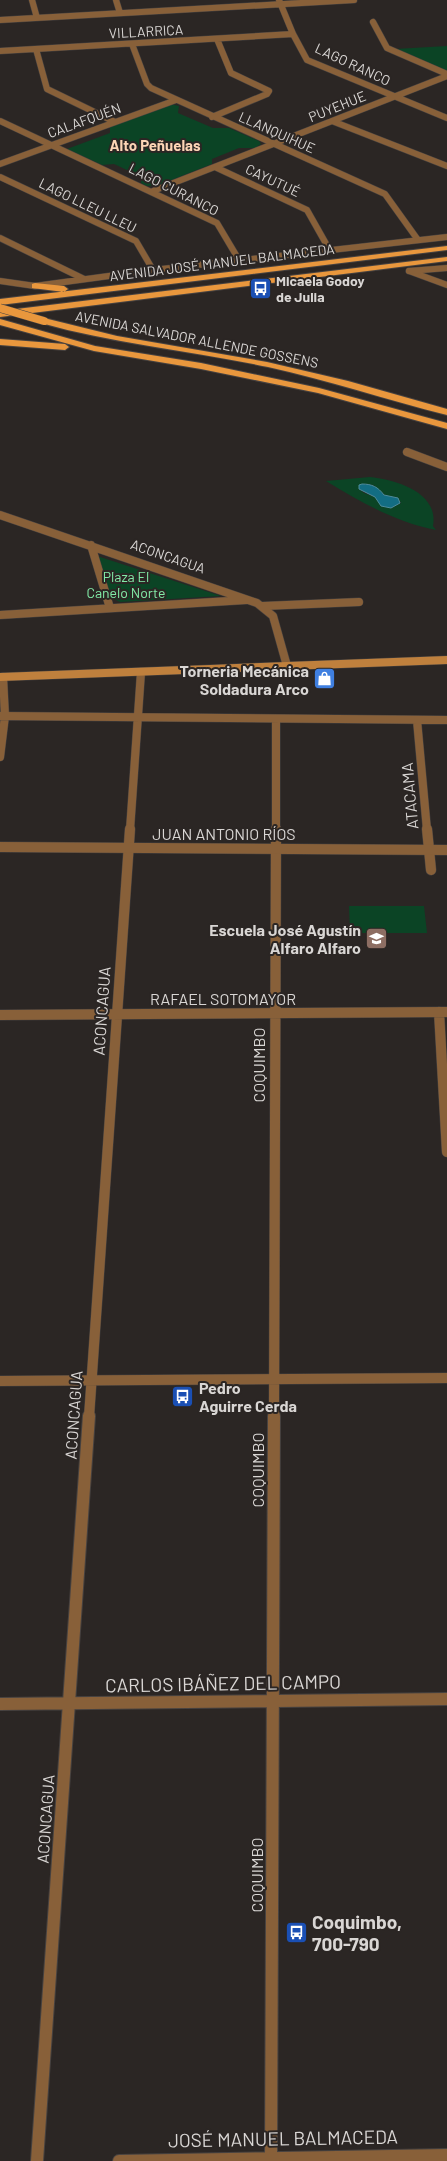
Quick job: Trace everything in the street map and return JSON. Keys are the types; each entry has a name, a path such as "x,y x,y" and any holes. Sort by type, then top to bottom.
{"main road":[{"path":"407,269 405,261 411,257 447,249"},
{"name":"AVENIDA JOSÉ MANUEL BALMACEDA","path":"0,302 447,249"},
{"name":"AVENIDA JOSÉ MANUEL BALMACEDA","path":"0,314 353,272 407,269 447,260"},
{"path":"35,286 86,292"},
{"name":"AVENIDA SALVADOR ALLENDE GOSSENS","path":"0,308 115,340 215,354 281,368 447,412"},
{"name":"AVENIDA SALVADOR ALLENDE GOSSENS","path":"0,322 72,343 125,354 201,366 295,386 447,426"},
{"path":"0,342 125,354"},
{"path":"2,677 447,660"}],"street":[{"path":"32,0 37,18"},
{"path":"116,0 120,13"},
{"path":"202,0 205,8"},
{"path":"0,20 280,2 354,0"},
{"name":"LAGO RANCO","path":"280,2 293,34 307,60 447,118"},
{"path":"373,22 387,48 447,75"},
{"name":"VILLARRICA","path":"0,51 293,34"},
{"path":"212,117 267,94 269,91 231,73 217,39"},
{"name":"LLANQUIHUE","path":"132,44 147,84 212,117 385,194 418,240"},
{"path":"36,50 47,89 115,122"},
{"name":"PUYEHUE","path":"153,191 447,75"},
{"name":"CALAFQUÉN","path":"0,164 176,100"},
{"name":"LAGO CURANCO","path":"0,121 153,191 217,223 239,260"},
{"path":"332,121 447,166"},
{"name":"CAYUTUÉ","path":"215,167 307,210 329,249"},
{"name":"LAGO LLEU LLEU","path":"0,177 136,242 153,270"},
{"path":"0,281 35,286 329,249 447,237"},
{"path":"0,238 85,280"},
{"path":"407,269 447,268"},
{"path":"407,269 447,285"},
{"path":"406,452 447,467"},
{"name":"ACONCAGUA","path":"0,515 251,600 263,606"},
{"path":"91,545 110,608"},
{"path":"0,615 251,600"},
{"path":"263,606 359,602"},
{"path":"263,606 273,616 287,666"},
{"name":"ACONCAGUA","path":"37,2161 141,672"},
{"path":"0,756 2,677"},
{"path":"2,716 447,720"},
{"name":"COQUIMBO","path":"271,2160 276,719"},
{"name":"ATACAMA","path":"418,720 431,870"},
{"name":"JUAN ANTONIO RÍOS","path":"0,847 447,850"},
{"path":"443,1012 447,1152"},
{"name":"RAFAEL SOTOMAYOR","path":"0,1015 443,1012"},
{"path":"0,1381 447,1378"},
{"name":"CARLOS IBÁÑEZ DEL CAMPO","path":"0,1704 447,1699"},
{"name":"JOSÉ MANUEL BALMACEDA","path":"119,2161 271,2160 447,2155"}],"green space":[{"path":"447,46 447,71 395,49"},
{"path":"170,104 179,106 178,113 213,128 229,128 259,141 261,144 255,148 239,148 212,159 212,164 159,185 147,186 141,183 142,177 114,164 102,165 67,149 110,133 110,127"},
{"path":"370,477 403,485 423,496 429,504 433,514 433,526 436,530 393,517 326,481","holes":["359,485 373,485 385,495 398,498 401,503 391,508 381,506 375,497 359,489"]},
{"name":"Plaza El Canelo Norte","path":"97,556 221,596 120,602 112,598"},
{"path":"349,906 424,906 427,933 350,933"}],"water":[{"path":"359,485 374,487 384,495 398,498 400,503 391,508 381,506 375,497 359,489"}],"place":[{"name":"Micaela Godoy de Julia","path":"260,288"},
{"name":"Torneria Mecánica Soldadura Arco","path":"325,679"},
{"name":"Escuela José Agustín Alfaro Alfaro","path":"377,938"},
{"name":"Pedro Aguirre Cerda","path":"183,1396"},
{"name":"Coquimbo, 700-790","path":"296,1932"}],"district":[{"name":"Alto Peñuelas","path":"155,145"}]}
